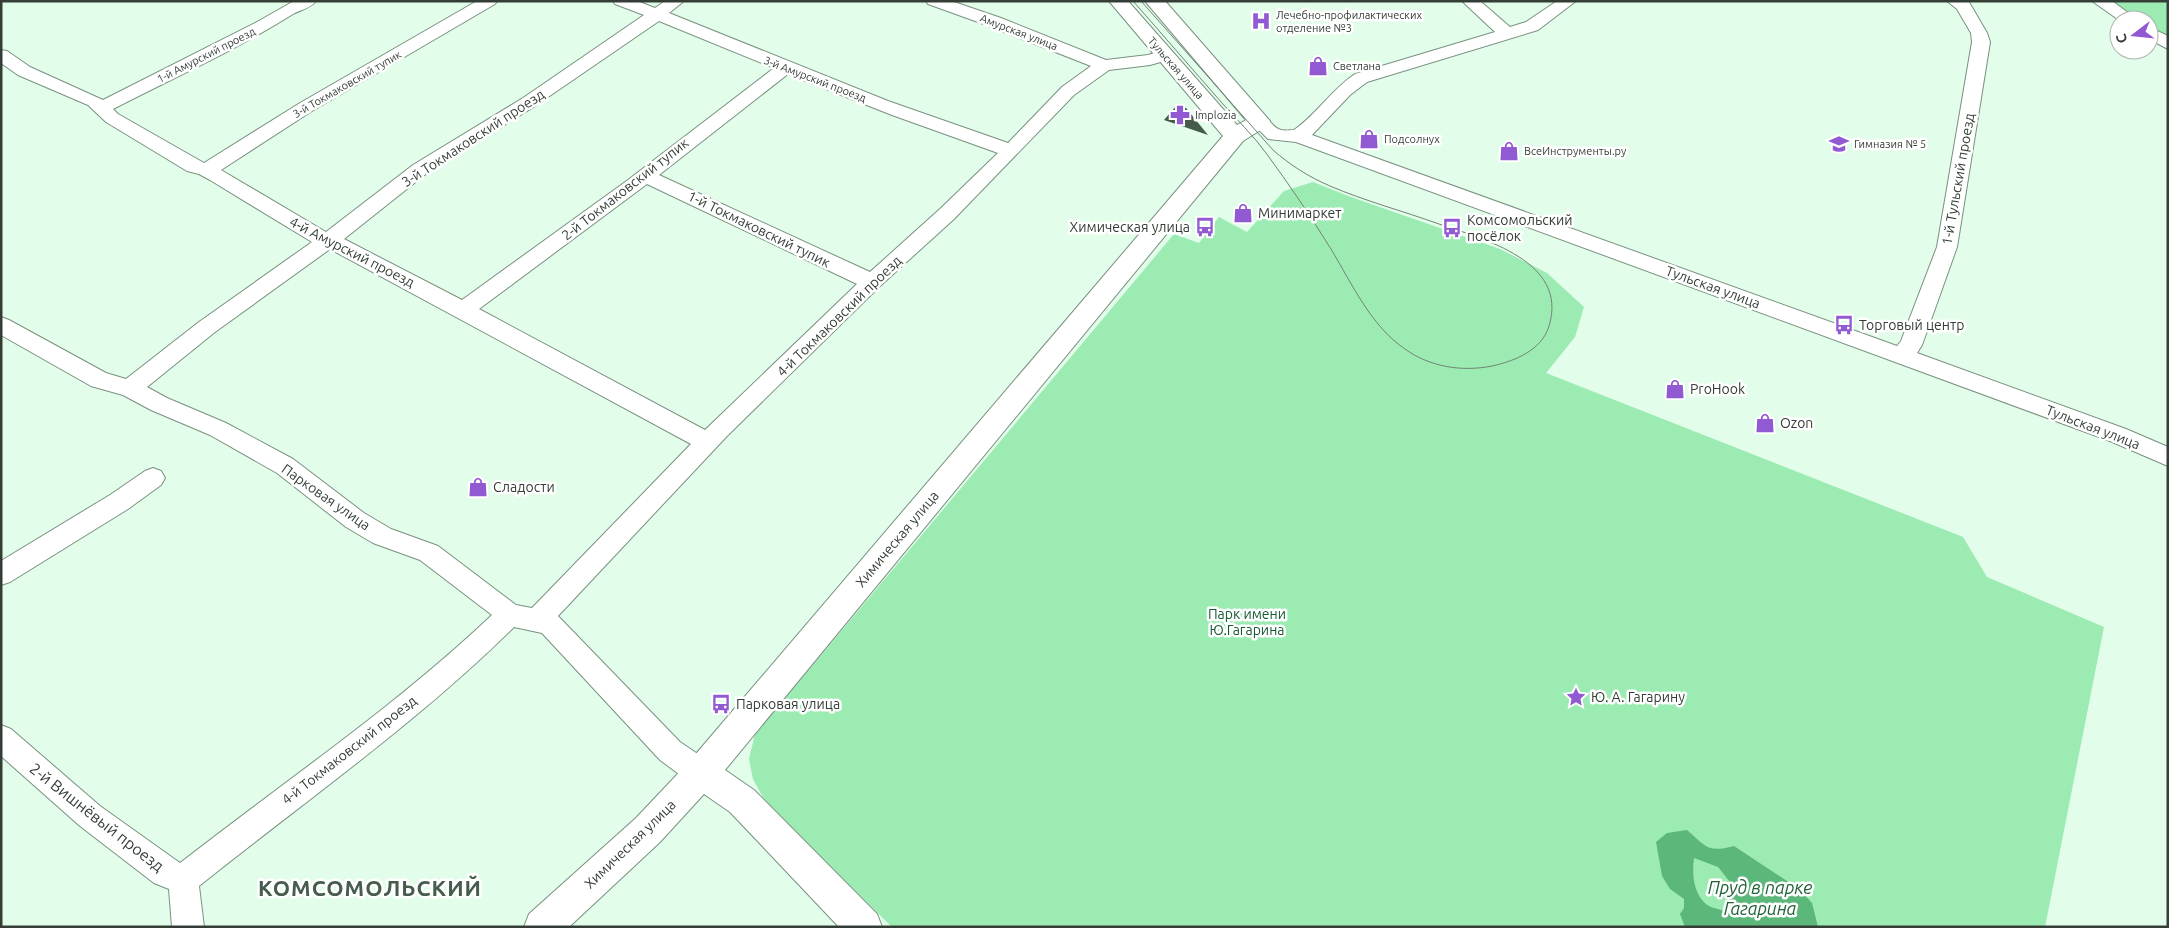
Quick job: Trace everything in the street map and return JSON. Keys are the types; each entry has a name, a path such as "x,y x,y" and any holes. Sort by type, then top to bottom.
{"street":[{"name":"1-й Амурский проезд","path":"102,107 308,1"},
{"name":"3-й Токмаковский тупик","path":"206,170 221,163 306,107 489,1"},
{"name":"3-й Амурский проезд","path":"620,1 658,14 882,106 1012,151"},
{"name":"3-й Токмаковский проезд","path":"130,388 207,327 330,240 420,169 529,102 676,1"},
{"name":"Амурская улица","path":"934,1 995,22 1104,65"},
{"name":"Тульская улица","path":"1118,1 1235,136"},
{"name":"Тульская улица","path":"1154,1 1260,121 1275,135 1298,136 2118,435 2168,457"},
{"path":"1470,1 1507,34"},
{"path":"1298,136 1307,130 1350,84 1360,78 1532,26 1568,1"},
{"name":"1-й Тульский проезд","path":"1900,356 1911,345 1947,247 1976,77 1981,42 1979,33 1963,6 1956,1"},
{"path":"2100,1 2114,10"},
{"name":"4-й Амурский проезд","path":"1,55 24,71 94,101 112,118 194,167 206,170 314,235 330,240 464,310 708,442"},
{"name":"4-й Токмаковский проезд","path":"538,620 708,442 872,282 947,214 1012,151 1068,91 1104,65 1150,60 1165,55"},
{"name":"2-й Токмаковский тупик","path":"464,310 645,176 786,67"},
{"path":"1235,136 1260,121"},
{"name":"Химическая улица","path":"542,927 648,830 701,772 1235,136"},
{"name":"1-й Токмаковский тупик","path":"645,176 872,282"},
{"name":"Парковая улица","path":"1,325 99,380 130,388 159,404 218,429 285,466 355,520 382,536 429,554 500,606 509,615"},
{"path":"1,574 119,502 154,478"},
{"name":"4-й Токмаковский проезд","path":"184,879 388,723 486,638 509,615"},
{"path":"509,615 538,620 551,625 670,751 742,801 864,927"},
{"name":"2-й Вишнёвый проезд","path":"1,738 90,816 165,872 184,879"},
{"path":"184,879 188,927"}],"green space":[{"path":"2105,1 2168,1 2168,35 2159,31 2159,10 2120,10"},
{"name":"Парк имени Ю.Гагарина","path":"1313,182 1500,249 1547,273 1584,307 1575,337 1546,373 1963,537 1987,577 2104,627 2045,927 892,927 765,801 753,779 749,759 755,734 1174,234 1199,243 1219,217 1247,232 1284,191"}],"water":[{"name":"Пруд в парке Гагарина","path":"1687,830 1708,847 1718,849 1734,846 1799,889 1812,903 1818,927 1685,927 1680,914 1684,908 1684,899 1670,889 1662,876 1656,842 1667,833","holes":["1694,858 1718,867 1734,887 1725,911 1706,904 1698,894 1694,882"]}],"building":[{"name":"Implozia","path":"1177,105 1186,108 1208,135 1164,120"}],"tram line":[{"path":"1133,1 1261,146 1316,225 1363,304 1393,340 1425,360 1447,367 1458,368 1481,368 1510,361 1534,348 1540,342 1549,326 1552,304 1546,285 1535,269 1518,256 1478,237 1343,191 1315,179 1293,166 1273,150 1141,1"}],"place":[{"name":"Лечебно-профилактических отделение №3","path":"1261,21"},
{"name":"Светлана","path":"1318,66"},
{"name":"Implozia","path":"1180,115"},
{"name":"Подсолнух","path":"1369,139"},
{"name":"Гимназия № 5","path":"1839,144"},
{"name":"ВсеИнструменты.ру","path":"1509,151"},
{"name":"Минимаркет","path":"1243,213"},
{"name":"Химическая улица","path":"1205,227"},
{"name":"Комсомольский посёлок","path":"1452,228"},
{"name":"Торговый центр","path":"1844,325"},
{"name":"ProHook","path":"1675,389"},
{"name":"Ozon","path":"1765,423"},
{"name":"Сладости","path":"478,487"},
{"name":"Ю. А. Гагарину","path":"1576,697"},
{"name":"Парковая улица","path":"721,704"}],"district":[{"name":"КОМСОМОЛЬСКИЙ","path":"370,888"}]}
